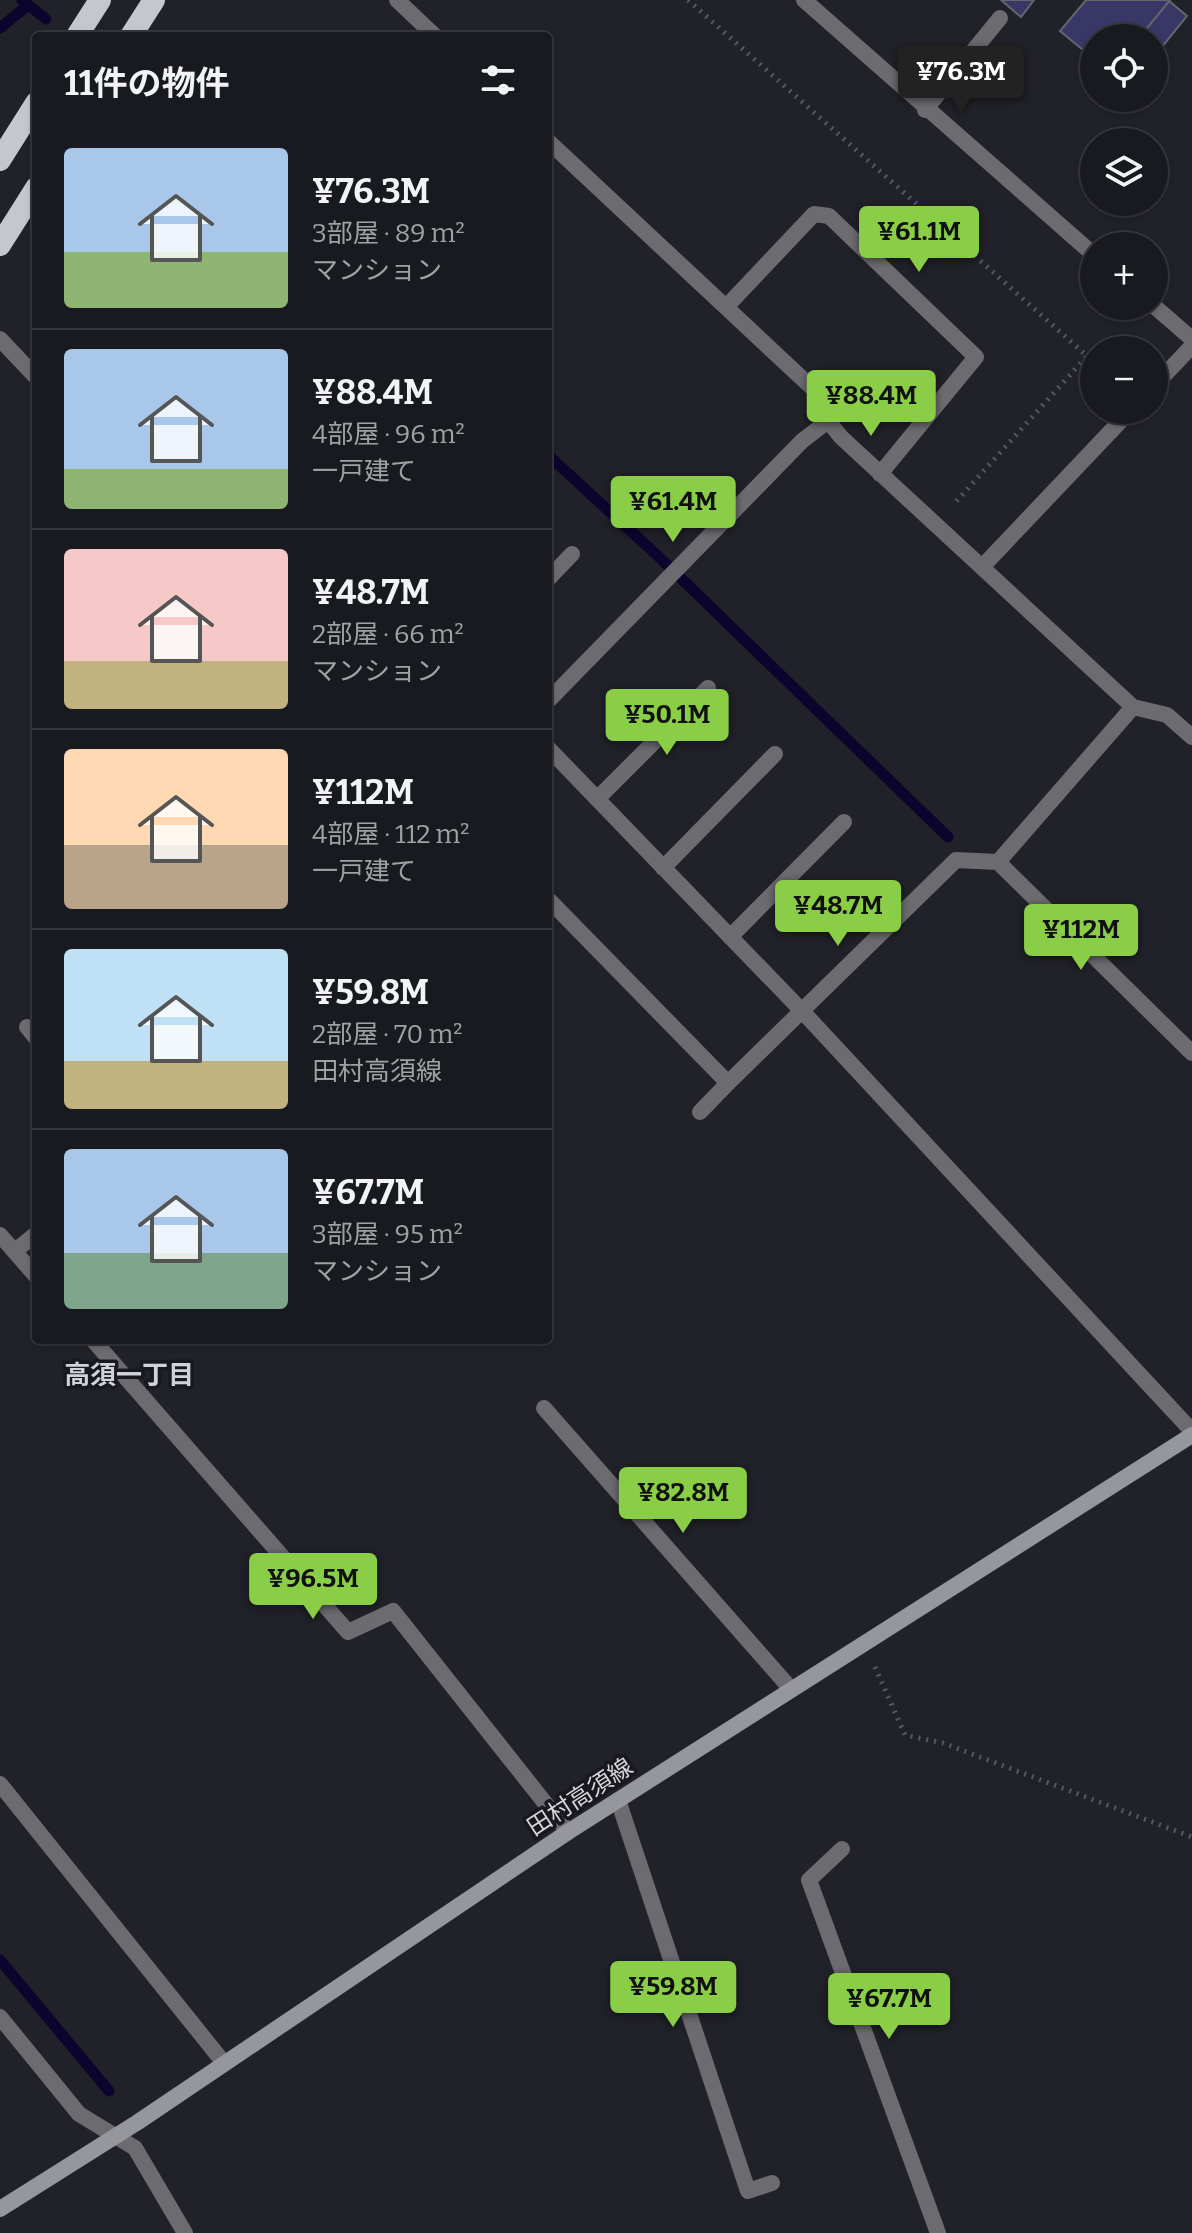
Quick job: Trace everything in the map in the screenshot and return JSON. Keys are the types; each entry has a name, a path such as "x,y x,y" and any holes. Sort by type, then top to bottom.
{"highway":[{"path":"80,32 100,0"},
{"path":"134,32 154,0"},
{"path":"0,160 32,109"},
{"path":"0,245 32,194"}],"main road":[{"name":"田村高須線","path":"0,2209 113,2137 568,1832 1192,1433"}],"street":[{"path":"397,0 431,32"},
{"path":"814,3 925,110 1080,243"},
{"path":"925,110 1000,18"},
{"path":"552,145 822,397 828,421 880,474 1133,707 1167,715 1192,737"},
{"path":"726,307 814,214 829,216 976,357 880,474"},
{"path":"1168,318 1192,339"},
{"path":"0,339 32,373"},
{"path":"1168,371 1192,346"},
{"path":"552,697 802,441 828,421"},
{"path":"982,567 1118,424"},
{"path":"552,575 572,554"},
{"path":"597,799 708,688"},
{"path":"998,862 1133,707"},
{"path":"552,752 802,1011 1192,1433"},
{"path":"663,868 775,754"},
{"path":"730,937 844,822"},
{"path":"700,1112 956,860 998,862 1192,1053"},
{"path":"552,903 728,1083"},
{"path":"0,1235 32,1271"},
{"path":"15,1251 32,1237"},
{"path":"96,1344 348,1632 393,1611 568,1832"},
{"path":"544,1408 791,1689"},
{"path":"0,1784 224,2063"},
{"path":"618,1800 748,2191 772,2183"},
{"path":"842,1849 809,1880 938,2233"},
{"path":"0,2017 79,2114 135,2148 185,2233"}],"path":[{"path":"688,0 1087,356 935,524"},
{"path":"864,1642 905,1735 943,1743 1192,1837"}],"building":[{"path":"1001,0 1034,0 1021,17"},
{"path":"1086,0 1170,0 1150,24 1080,24 1080,47 1060,31"},
{"path":"1169,1 1187,16 1168,40 1168,24 1150,24"}],"waterway":[{"path":"22,0 46,19"},
{"path":"0,28 27,6"},
{"path":"552,459 659,557 948,837"},
{"path":"0,1960 109,2091"}],"district":[{"name":"高須一丁目","path":"129,1375"}]}
